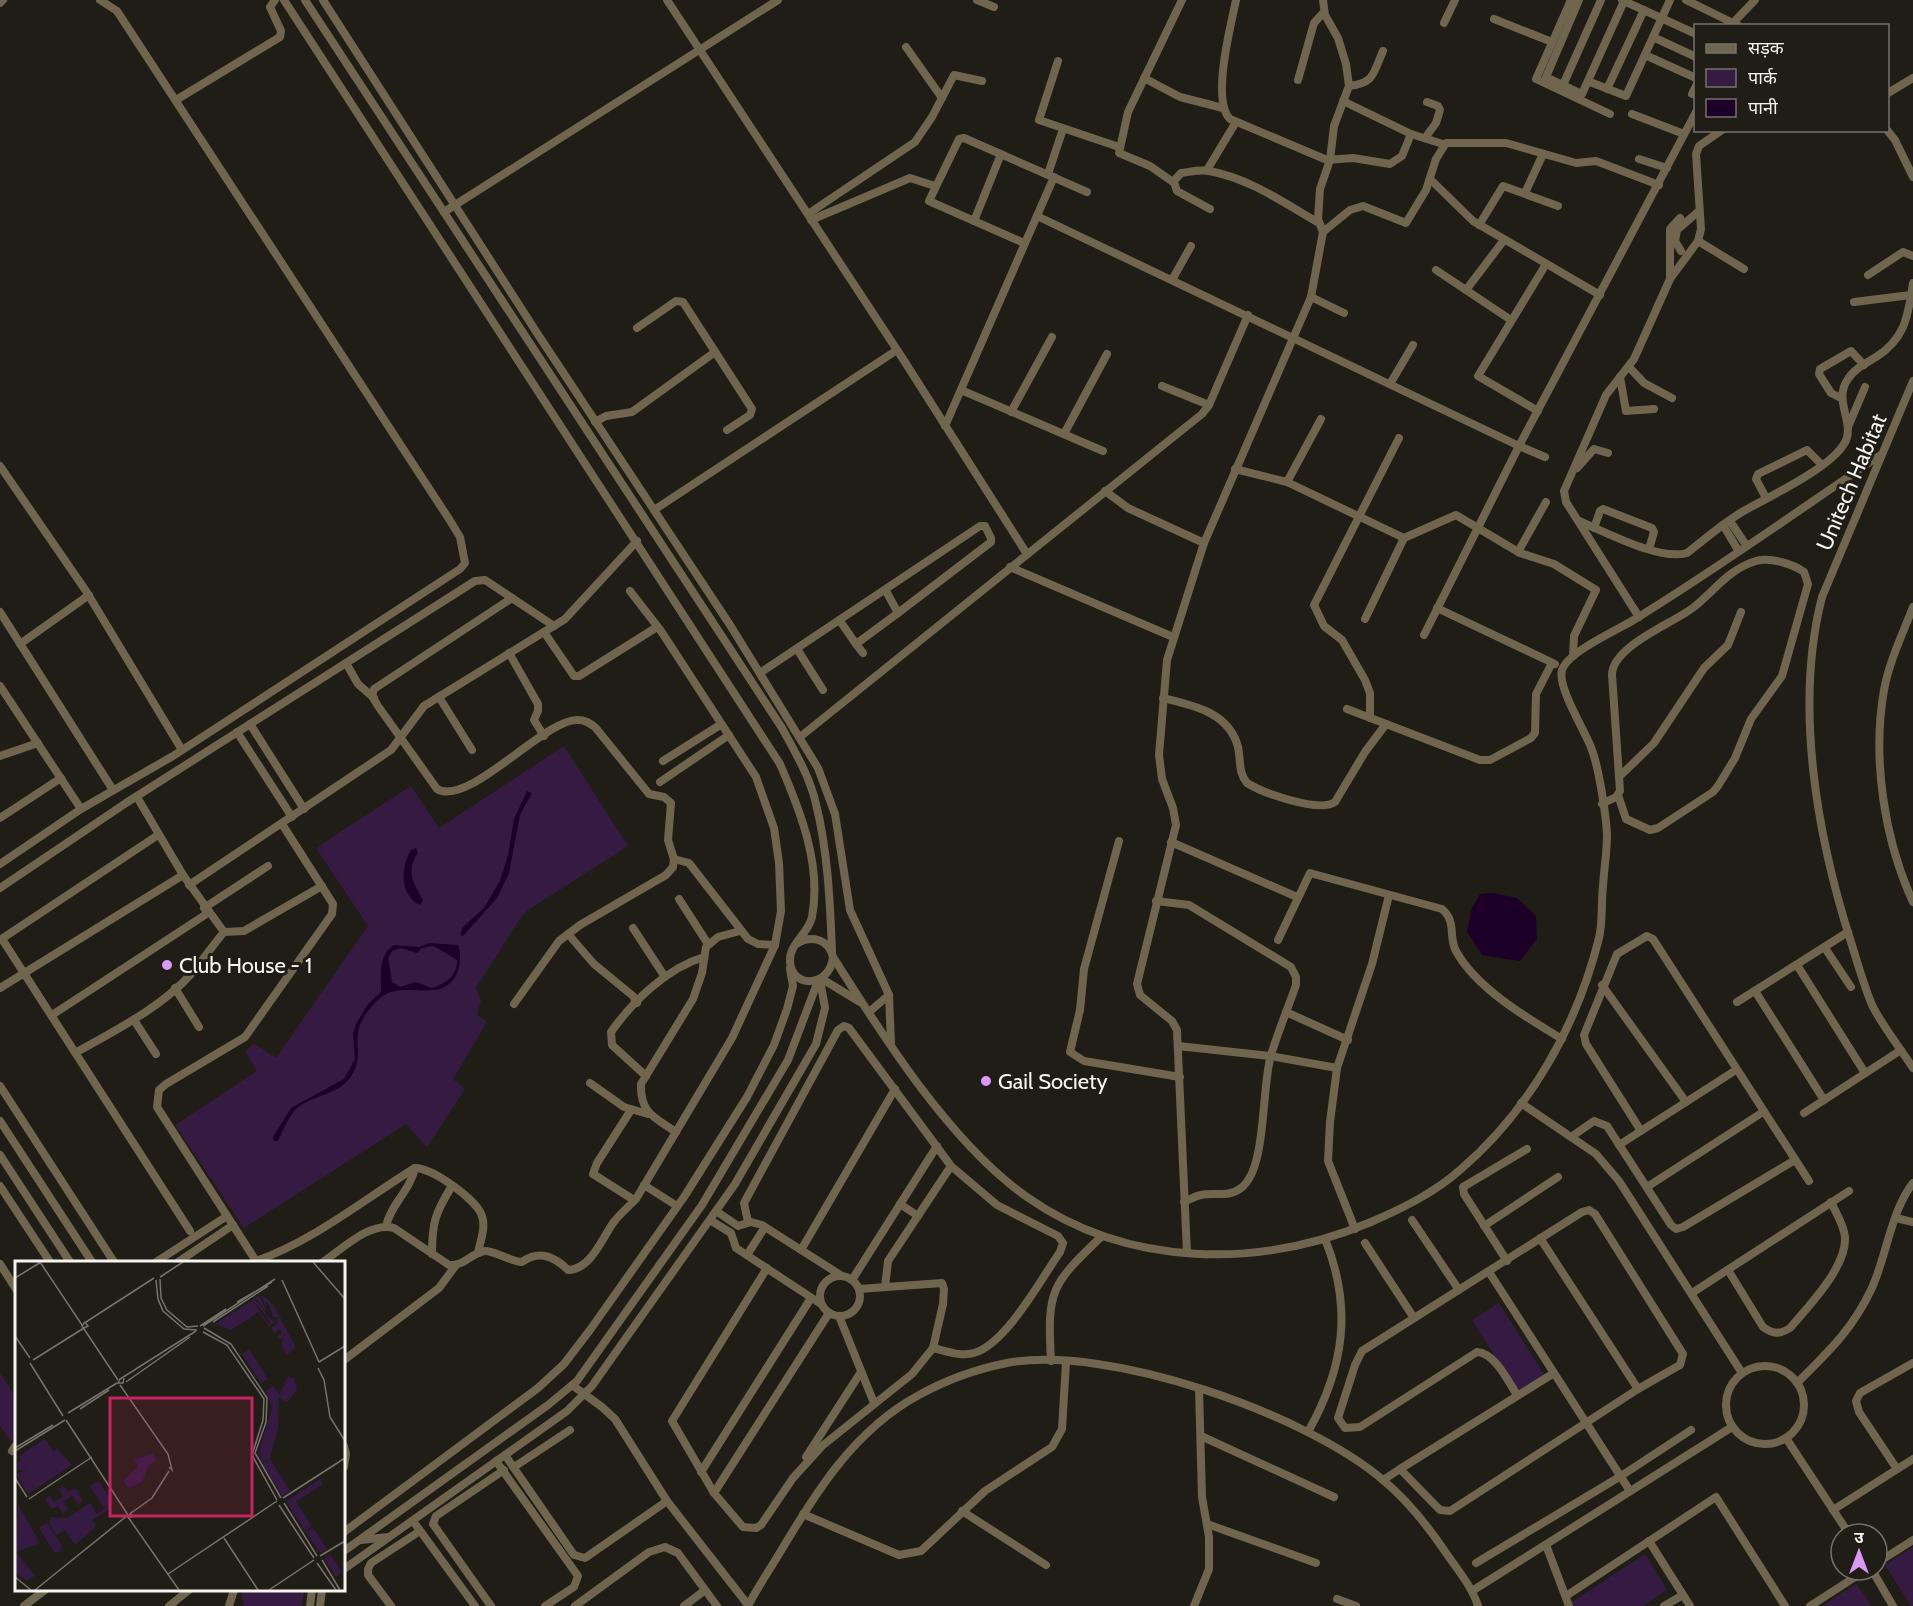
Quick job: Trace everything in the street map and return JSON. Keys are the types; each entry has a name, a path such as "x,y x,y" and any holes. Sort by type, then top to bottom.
{"street":[{"path":"0,864 81,809 182,750 401,608 460,569 465,562 458,534 117,11 100,0"},
{"path":"176,100 280,37 281,31 270,7 275,0"},
{"path":"284,0 762,733 780,764 797,804 813,870 814,896 808,929 790,953 789,963 793,986 774,1046 747,1097 677,1206 564,1364 538,1388 345,1531"},
{"path":"304,0 782,728 798,757 816,803 830,897 833,955 832,966 820,980 788,1060 745,1135 702,1205 572,1385 548,1405 345,1550"},
{"path":"323,0 760,673 826,783 835,814 850,910 889,995 891,1043"},
{"path":"667,0 897,350 1027,554"},
{"path":"444,212 778,0"},
{"path":"977,0 994,7"},
{"path":"1182,0 1126,117 1119,154 1150,165 1174,182 1177,191 1210,209"},
{"path":"1236,0 1225,57 1223,108 1228,117 1330,160 1355,158 1390,164 1402,156 1412,134"},
{"path":"1187,1253 1177,1030 1172,1021 1140,995 1137,984 1176,825 1173,808 1162,779 1159,755 1167,660 1204,543 1311,297 1323,232 1319,223 1320,189 1330,160 1334,126 1349,86 1347,68 1340,44 1324,12 1323,0"},
{"path":"1444,22 1455,0"},
{"path":"1571,0 1536,79 1610,114"},
{"path":"1579,0 1546,77 1583,94 1623,0 1694,34"},
{"path":"1563,85 1602,0"},
{"path":"1590,82 1626,96 1670,0"},
{"path":"1686,0 1735,24"},
{"path":"1738,24 1755,0"},
{"path":"1607,89 1644,10"},
{"path":"1298,80 1314,23 1324,12"},
{"path":"1494,20 1552,42"},
{"path":"1653,37 1694,57"},
{"path":"906,47 942,98"},
{"path":"1349,86 1370,81 1383,51"},
{"path":"1645,55 1694,78"},
{"path":"1058,61 1038,118 1063,129 1119,147"},
{"path":"809,217 915,142 954,75 982,81"},
{"path":"1144,78 1180,97 1223,108"},
{"path":"1889,92 1913,78"},
{"path":"362,89 375,81"},
{"path":"1692,94 1694,89"},
{"path":"1343,101 1412,134 1443,144 1506,143 1576,163 1596,161 1659,185"},
{"path":"1425,138 1436,123 1440,110 1438,106 1427,102"},
{"path":"1632,114 1684,134"},
{"path":"1424,635 1476,528 1659,185 1694,114"},
{"path":"1208,170 1236,122"},
{"path":"945,426 1037,216 1063,129"},
{"path":"1639,616 1564,497 1606,394 1629,367 1648,332 1670,279 1698,241 1701,229 1695,165 1705,132"},
{"path":"1699,146 1719,132"},
{"path":"1889,132 1895,140 1913,177"},
{"path":"1024,243 929,201 961,138 1087,192"},
{"path":"1323,232 1350,210 1363,206 1406,223 1430,179 1443,144"},
{"path":"974,221 1000,154"},
{"path":"1525,193 1544,154"},
{"path":"1640,159 1667,168"},
{"path":"1174,182 1181,173 1208,170 1268,192 1319,223"},
{"path":"809,217 910,178 935,186"},
{"path":"1430,179 1479,225 1600,295"},
{"path":"1479,225 1503,186 1558,206"},
{"path":"1682,251 1675,241 1677,230 1699,210"},
{"path":"1037,216 1545,457"},
{"path":"1670,279 1670,229 1680,218"},
{"path":"1466,290 1504,240"},
{"path":"1698,241 1744,269"},
{"path":"1172,280 1191,246"},
{"path":"1868,275 1903,252 1913,256"},
{"path":"1538,411 1478,376 1546,264"},
{"path":"1436,270 1511,320"},
{"path":"1848,427 1841,398 1848,378 1896,342 1903,328 1913,283"},
{"path":"1854,302 1911,295"},
{"path":"1311,297 1344,313"},
{"path":"637,328 680,301 752,408 750,415 727,430"},
{"path":"800,737 1209,405 1248,315"},
{"path":"1011,412 1052,337"},
{"path":"1390,384 1413,345"},
{"path":"654,510 897,350"},
{"path":"1841,398 1827,388 1819,374 1820,369 1851,351 1864,365"},
{"path":"595,422 606,416 632,412 715,352"},
{"path":"1064,434 1107,354"},
{"path":"1629,367 1644,383 1672,398"},
{"path":"1620,377 1626,411 1654,409"},
{"name":"Unitech Habitat","path":"1913,381 1822,597 1812,634 1809,679 1818,804 1835,889 1874,1007 1913,1068"},
{"path":"1162,386 1209,405"},
{"path":"1579,521 1649,549 1667,554 1687,553 1726,523 1822,465 1839,451 1846,442 1848,427 1865,387"},
{"path":"961,390 1103,451"},
{"path":"1287,482 1321,419"},
{"path":"1370,718 1370,693 1365,680 1342,640 1324,626 1314,605 1399,438"},
{"path":"1571,476 1590,451 1598,448 1608,453"},
{"path":"1766,498 1756,479 1758,474 1807,450 1822,465"},
{"path":"796,944 805,939 816,938 826,943 910,1072 947,1119 1012,1186 1054,1214 1102,1236 1163,1251 1222,1256 1263,1253 1325,1239 1413,1204 1459,1172 1501,1131 1521,1103 1562,1039 1582,993 1601,932 1607,833 1593,753 1564,686 1562,672 1564,666 1573,656 1639,616 1882,454"},
{"path":"0,466 89,596 182,750"},
{"path":"1235,470 1287,482 1404,538"},
{"path":"1105,491 1128,508 1204,543"},
{"path":"1518,552 1546,502"},
{"path":"1594,528 1600,511 1603,509 1653,528 1649,549"},
{"path":"1365,619 1404,538 1452,515 1518,552 1554,564 1596,590 1573,640 1573,656"},
{"path":"1726,523 1742,548"},
{"path":"760,673 886,591 980,526 985,526 992,538 991,542 856,644"},
{"path":"189,885 391,750 424,706 573,612 637,542"},
{"path":"1765,559 1804,572 1808,584 1782,676 1751,719 1735,758 1713,792 1658,828 1650,830 1626,819 1618,795 1612,675 1616,663 1632,646 1695,607 1718,582 1740,568 1765,559"},
{"path":"1010,567 1173,637"},
{"path":"0,888 237,732 475,581 485,580 554,626"},
{"path":"326,1261 363,1235 386,1226 394,1228 449,1264 456,1265 478,1253 489,1251 506,1260 522,1262 529,1257 549,1256 568,1270 573,1270 587,1261 614,1221 634,1200 644,1185 732,1038 775,945 781,911 780,863 774,828 756,777 657,627 630,591"},
{"path":"886,591 898,613"},
{"path":"20,644 89,596"},
{"path":"374,698 374,689 512,598"},
{"path":"1913,607 1884,688 1880,741 1883,802 1904,882 1913,902"},
{"path":"1437,608 1552,663 1564,666"},
{"path":"0,612 113,790"},
{"path":"1618,777 1654,743 1704,668 1728,645 1742,612"},
{"path":"840,621 863,653"},
{"path":"544,632 574,676 579,676 657,627"},
{"path":"797,649 823,690"},
{"path":"509,653 538,704 539,709 534,720 544,736"},
{"path":"346,663 358,684 374,698 399,738 437,789 444,793 453,793 480,778 567,722 577,719 586,721 595,727 649,794 664,797 671,803 668,840 674,859 673,867 666,875 568,934 549,951 514,1004"},
{"path":"1347,709 1462,755 1490,760 1531,738 1534,733 1536,694 1552,663"},
{"path":"0,686 81,809"},
{"path":"439,698 472,750"},
{"path":"1163,698 1200,706 1219,717 1238,746 1241,776 1246,783 1313,806 1329,806 1335,802 1365,752 1386,724"},
{"path":"250,724 304,809"},
{"path":"663,762 720,725"},
{"path":"237,732 292,817"},
{"path":"660,782 729,735"},
{"path":"0,756 38,743"},
{"path":"271,784 283,777"},
{"path":"0,818 61,778"},
{"path":"1602,804 1618,795"},
{"path":"137,797 189,885 224,932"},
{"path":"818,817 835,814"},
{"path":"282,824 333,904 332,914 245,1037 166,1084 159,1090 156,1100 157,1107 256,1261 282,1252 327,1226 415,1168 423,1168 477,1205 483,1218 478,1253"},
{"path":"158,835 1,940 25,972 77,1052 190,1231"},
{"path":"1119,841 1084,969 1070,1052 1084,1061 1180,1077"},
{"path":"1171,842 1297,897"},
{"path":"674,859 689,863 726,908 740,931 758,944 775,945"},
{"path":"52,1016 268,866"},
{"path":"1278,940 1310,873 1442,909 1452,921 1456,951 1489,990 1562,1039"},
{"path":"0,988 183,874"},
{"path":"77,1052 134,1020 175,988 191,974 224,932 244,931 322,886"},
{"path":"1355,1229 1331,1172 1327,1152 1337,1068 1372,964 1389,895"},
{"path":"679,898 708,944"},
{"path":"1156,900 1189,905 1291,967 1296,977 1296,985 1270,1056 1263,1094 1261,1143 1254,1173 1241,1188 1229,1194 1200,1195 1184,1202"},
{"path":"633,928 665,977"},
{"path":"648,1114 641,1099 641,1084 693,999 702,973 708,944 718,937 740,931"},
{"path":"1737,1002 1848,932"},
{"path":"568,934 594,964 633,996 637,1003"},
{"path":"1641,1131 1586,1044 1585,1026 1617,954 1647,936 1653,939 1809,1181"},
{"path":"1825,948 1851,987"},
{"path":"646,1076 612,1046 611,1032 618,1022 665,977 685,963 704,957"},
{"path":"789,963 800,978 820,980 864,1004"},
{"path":"1797,965 1865,1073"},
{"path":"345,1568 567,1411 584,1394 649,1308 735,1184 816,1044 825,1008 820,980"},
{"path":"1602,985 1686,1102"},
{"path":"175,988 199,1027"},
{"path":"1755,991 1824,1100"},
{"path":"869,1012 889,995"},
{"path":"1286,1012 1348,1040"},
{"path":"134,1020 156,1054"},
{"path":"748,1222 744,1203 838,1030 844,1026 855,1034 951,1166 998,1205 1058,1236 1063,1243 1060,1252 1000,1336 975,1353 961,1354 933,1348"},
{"path":"1178,1046 1270,1056 1337,1068"},
{"path":"1804,1113 1901,1050"},
{"path":"1619,1145 1736,1070"},
{"path":"590,1083 631,1110 648,1114 676,1132"},
{"path":"0,1086 113,1261"},
{"path":"801,1250 895,1089"},
{"path":"1521,1103 1596,1154 1619,1181 1742,1373"},
{"path":"631,1110 593,1174 634,1200"},
{"path":"1647,1187 1763,1112"},
{"path":"0,1120 91,1261"},
{"path":"1571,1137 1593,1121 1607,1126 1671,1225 1676,1229 1795,1160"},
{"path":"852,1280 937,1146"},
{"path":"1507,1261 1484,1226 1463,1187 1527,1149"},
{"path":"0,1155 69,1261"},
{"path":"885,1287 888,1261 951,1166"},
{"path":"386,1226 388,1215 412,1181 415,1168"},
{"path":"1484,1226 1558,1177"},
{"path":"1797,1383 1850,1329 1872,1289 1896,1218 1913,1183"},
{"path":"644,1185 677,1206"},
{"path":"0,1186 49,1261"},
{"path":"432,1254 432,1223 436,1210 452,1186"},
{"path":"1692,1293 1849,1191"},
{"path":"1728,1270 1763,1327 1772,1334 1782,1333 1790,1328 1826,1287 1844,1248 1843,1229 1831,1202"},
{"path":"900,1204 918,1216"},
{"path":"1400,1469 1440,1510 1450,1511 1638,1389 1680,1365 1683,1354 1595,1214 1589,1210 1540,1238 1362,1351 1338,1418 1345,1428 1360,1426 1477,1352 1484,1352 1491,1357 1517,1395"},
{"path":"710,1220 731,1233 734,1245 821,1304 829,1313 839,1316 855,1309 860,1300 859,1289 852,1280 765,1227 748,1222 738,1226 716,1211"},
{"path":"159,1261 227,1216"},
{"path":"1896,1218 1913,1222"},
{"path":"1412,1220 1459,1290"},
{"path":"181,1261 233,1225"},
{"path":"747,1255 765,1227"},
{"path":"1051,1361 1050,1307 1056,1287 1065,1272 1102,1236"},
{"path":"1540,1238 1638,1389"},
{"path":"1308,1432 1324,1404 1338,1367 1342,1342 1342,1313 1337,1278 1325,1239"},
{"path":"1365,1243 1414,1318"},
{"path":"0,1264 15,1287"},
{"path":"345,1359 439,1288 456,1265"},
{"path":"767,1268 674,1414 674,1426 700,1472 739,1524 756,1528 761,1525 861,1372"},
{"path":"1489,1272 1630,1491"},
{"path":"821,1304 819,1292 824,1282 842,1276"},
{"path":"793,1478 822,1446 912,1374 933,1348 943,1304 944,1285 938,1282 859,1289"},
{"path":"700,1472 811,1298"},
{"path":"714,1493 829,1313"},
{"path":"839,1316 874,1403"},
{"path":"572,1385 615,1419 667,1501 748,1606 832,1470 868,1431 917,1396 951,1380 1008,1363 1051,1361 1083,1362 1154,1376 1200,1389 1308,1432 1340,1449 1383,1480 1421,1519 1472,1591 1478,1606"},
{"path":"803,1514 899,1556 910,1556 921,1551 940,1536 962,1511 985,1491 1052,1447 1062,1429 1066,1362"},
{"path":"1897,1469 1859,1412 1856,1401 1860,1393 1912,1366"},
{"path":"1772,1367 1789,1374 1803,1394 1803,1413 1796,1430 1786,1438 1763,1444 1751,1442 1732,1427 1727,1416 1728,1392 1742,1373 1753,1368 1772,1367"},
{"path":"1383,1480 1554,1373"},
{"path":"1194,1606 1209,1569 1207,1524 1202,1497 1200,1389"},
{"path":"1472,1591 1732,1427"},
{"path":"514,1467 570,1430"},
{"path":"1476,1563 1621,1476 1691,1430"},
{"path":"1201,1436 1334,1497"},
{"path":"1786,1438 1841,1522"},
{"path":"506,1455 574,1555 581,1559 667,1501"},
{"path":"1833,1510 1913,1459"},
{"path":"496,1461 578,1576 574,1587 545,1606"},
{"path":"491,1606 432,1524 436,1516 504,1470"},
{"path":"1566,1596 1716,1497 1785,1606"},
{"path":"962,1511 1046,1565"},
{"path":"413,1521 475,1606"},
{"path":"1207,1524 1316,1563"},
{"path":"391,1606 368,1575 368,1569 372,1563 420,1531"},
{"path":"360,1540 391,1537"},
{"path":"1889,1555 1913,1540"},
{"path":"1649,1541 1690,1606"},
{"path":"1546,1545 1569,1606"},
{"path":"581,1604 649,1552 665,1547 678,1553 717,1606"},
{"path":"1810,1606 1847,1582"},
{"path":"1879,1582 1893,1606"},
{"path":"24,1606 44,1591"},
{"path":"169,1606 188,1591"},
{"path":"229,1606 234,1591"},
{"path":"234,1591 237,1606"},
{"path":"320,1606 322,1591"},
{"path":"684,1606 704,1591"},
{"path":"1664,1606 1683,1595"},
{"path":"1337,1599 1356,1606"}],"green space":[{"path":"564,746 628,846 528,910 521,917 476,988 481,1001 477,1015 487,1022 453,1079 465,1089 427,1147 406,1124 244,1228 175,1125 257,1071 245,1051 254,1044 276,1058 368,926 316,848 411,786 439,828"},
{"path":"1499,1303 1545,1376 1518,1393 1472,1320"},
{"path":"0,1373 15,1396 15,1439 11,1442 0,1426"},
{"path":"1913,1547 1913,1606 1889,1571 1889,1562"},
{"path":"1645,1554 1667,1590 1643,1606 1574,1606 1572,1602"},
{"path":"1856,1584 1872,1606 1822,1606"},
{"path":"241,1591 304,1591 302,1606 244,1606"}],"water":[{"path":"527,791 532,793 520,815 509,873 497,898 463,936 460,935 463,927 484,908 500,881 508,855 514,819"},
{"path":"416,848 418,853 411,872 423,900 420,905 408,894 404,880 405,864 411,850"},
{"path":"1493,893 1517,898 1536,916 1537,939 1520,961 1482,955 1467,932 1471,910 1480,894"},
{"path":"429,943 458,945 460,959 454,979 443,988 391,992 379,999 360,1024 357,1063 348,1081 334,1091 310,1100 296,1109 278,1141 274,1141 273,1137 291,1108 344,1079 355,1059 353,1034 356,1024 368,1004 381,992 381,972 385,954 394,945 419,947","holes":["434,946 457,960 453,975 431,988 416,982 400,987 392,982 388,958 392,951 401,948 417,953 422,948"]}],"place":[{"name":"Club House - 1","path":"167,965"},
{"name":"Gail Society","path":"986,1081"}]}
